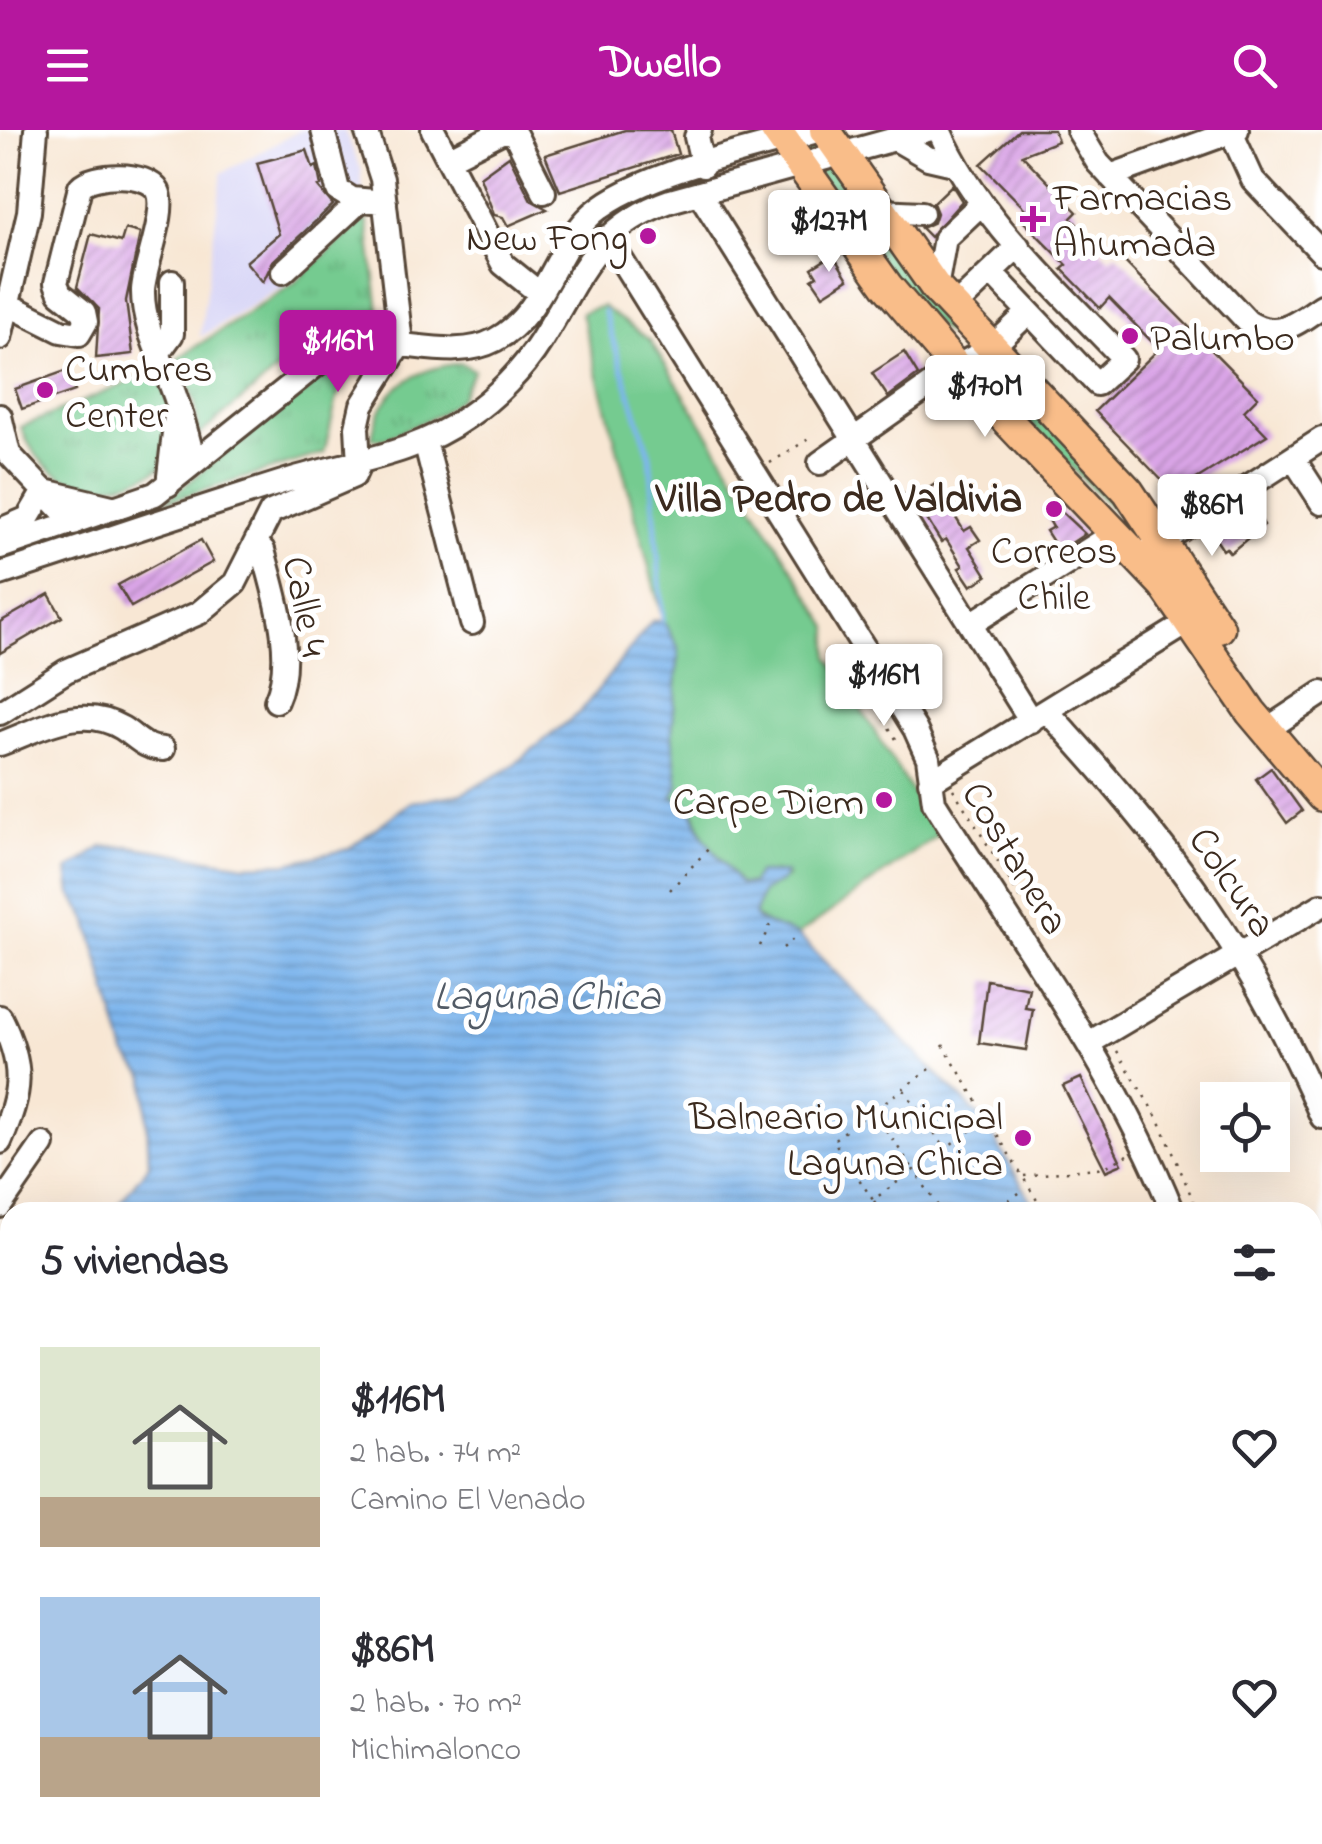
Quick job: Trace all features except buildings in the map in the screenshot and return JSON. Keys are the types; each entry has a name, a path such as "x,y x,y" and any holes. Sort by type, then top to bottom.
{"main road":[{"path":"829,138 945,298 1116,476 1151,549 1322,796"},
{"path":"786,146 887,286 956,366 1115,533 1151,549"},
{"path":"1273,725 1322,767"}],"street":[{"path":"0,338 29,212 36,130"},
{"path":"323,130 338,190 360,201 385,202"},
{"path":"360,465 357,427 362,405 400,343 385,202 366,130"},
{"path":"433,130 503,264 539,293"},
{"path":"448,159 506,130 516,136 544,192"},
{"path":"700,130 696,137 702,166"},
{"path":"0,548 119,509 168,485 328,353 356,343 456,347 495,340 523,317 576,232 598,207 631,188 786,146 829,138 898,140 928,130"},
{"path":"939,130 954,164 982,202 1124,359 1097,384 991,272"},
{"path":"1078,130 1110,176 1254,326 1286,330 1322,306"},
{"path":"1110,176 1234,131 1253,180 1322,253"},
{"path":"0,574 294,479 360,465 425,442 480,407 520,368 607,237 641,212 699,193 786,146 829,138"},
{"path":"898,140 928,158 954,164"},
{"path":"6,303 68,334 82,330 84,312 56,286 77,193 89,179 144,180 158,190 160,202 143,287 145,310 178,402 194,462"},
{"name":"Colcura","path":"699,193 970,624 1039,716 1159,836 1239,954 1286,1039 1322,1116"},
{"path":"283,272 360,201"},
{"path":"880,211 935,227 982,202"},
{"path":"935,227 945,298 991,272 1018,246"},
{"name":"Costanera","path":"607,237 914,729 928,758 930,787 1098,1038 1169,1202"},
{"path":"159,352 172,334 172,282"},
{"path":"820,463 851,434 992,347 1028,313"},
{"path":"495,340 510,348 520,368"},
{"path":"168,485 178,402"},
{"path":"0,416 5,455 74,524 131,532"},
{"path":"1151,549 1322,440"},
{"path":"425,442 472,623"},
{"path":"1293,458 1322,504"},
{"name":"Calle 4","path":"276,701 284,676 284,655 264,550 255,544 271,512 350,480 360,465"},
{"path":"44,491 119,509"},
{"path":"0,530 28,518 44,491"},
{"path":"970,624 1115,533"},
{"path":"0,713 66,670 199,613 234,583 255,544"},
{"path":"930,787 1200,615"},
{"path":"1273,725 1322,693"},
{"path":"0,744 72,716 106,720 147,748 163,749"},
{"path":"1098,1038 1322,905"},
{"path":"0,1017 16,1054 20,1081 0,1142"},
{"path":"3,1202 43,1144"}],"path":[{"path":"754,473 807,440 810,445 851,434"},
{"path":"861,681 898,743"},
{"path":"930,787 953,789 1031,915"},
{"path":"670,890 710,847"},
{"path":"760,946 771,922"},
{"path":"783,948 798,935"},
{"path":"1098,1038 1161,1124 1194,1202"},
{"path":"943,1045 1038,1202"},
{"path":"930,1070 833,1140 873,1200 984,1121"},
{"path":"904,1089 946,1148"},
{"path":"873,1112 935,1202"},
{"path":"1022,1176 1105,1167 1146,1146"},
{"path":"1006,1202 1025,1189"}],"shaded area":[{"path":"301,130 344,130 361,169 364,214 290,282 200,337 222,173"}],"green space":[{"path":"787,130 813,130 887,243 973,346 951,337 900,287"},
{"path":"367,217 379,310 329,328 198,436 195,403 178,358 293,284"},
{"path":"602,306 650,340 829,627 829,657 938,835 798,935 785,934 754,916 762,892 787,877 773,872 752,884 740,884 704,838 694,811 671,795 677,786 672,734 679,649 663,620 581,313"},
{"path":"352,350 364,355 338,394 324,453 163,503"},
{"path":"990,354 1118,489 1137,528 1128,525 974,367"},
{"path":"462,363 474,370 460,398 438,415 383,439 372,439 382,407 402,384 429,370"},
{"path":"158,370 171,406 161,468 119,484 79,483 61,476 31,448 21,427"}],"water":[{"name":"Laguna Chica","path":"663,620 679,649 672,734 678,786 672,797 689,804 704,838 740,884 752,884 757,873 786,873 782,881 762,892 754,916 798,935 984,1121 1032,1202 120,1202 149,1165 145,1077 125,1054 87,919 71,894 68,870 102,847 129,846 245,865 288,863 348,849 411,802 461,794 508,769 581,711 652,621"}],"waterway":[{"path":"604,312 650,456 663,620"}],"place":[{"name":"Farmacias Ahumada","path":"1033,219"},
{"name":"New Fong","path":"648,236"},
{"name":"Palumbo","path":"1130,336"},
{"name":"Cumbres Center","path":"45,390"},
{"name":"Correos Chile","path":"1054,509"},
{"name":"Carpe Diem","path":"884,800"},
{"name":"Balneario Municipal Laguna Chica","path":"1023,1138"}],"district":[{"name":"Villa Pedro de Valdivia","path":"839,496"}]}
